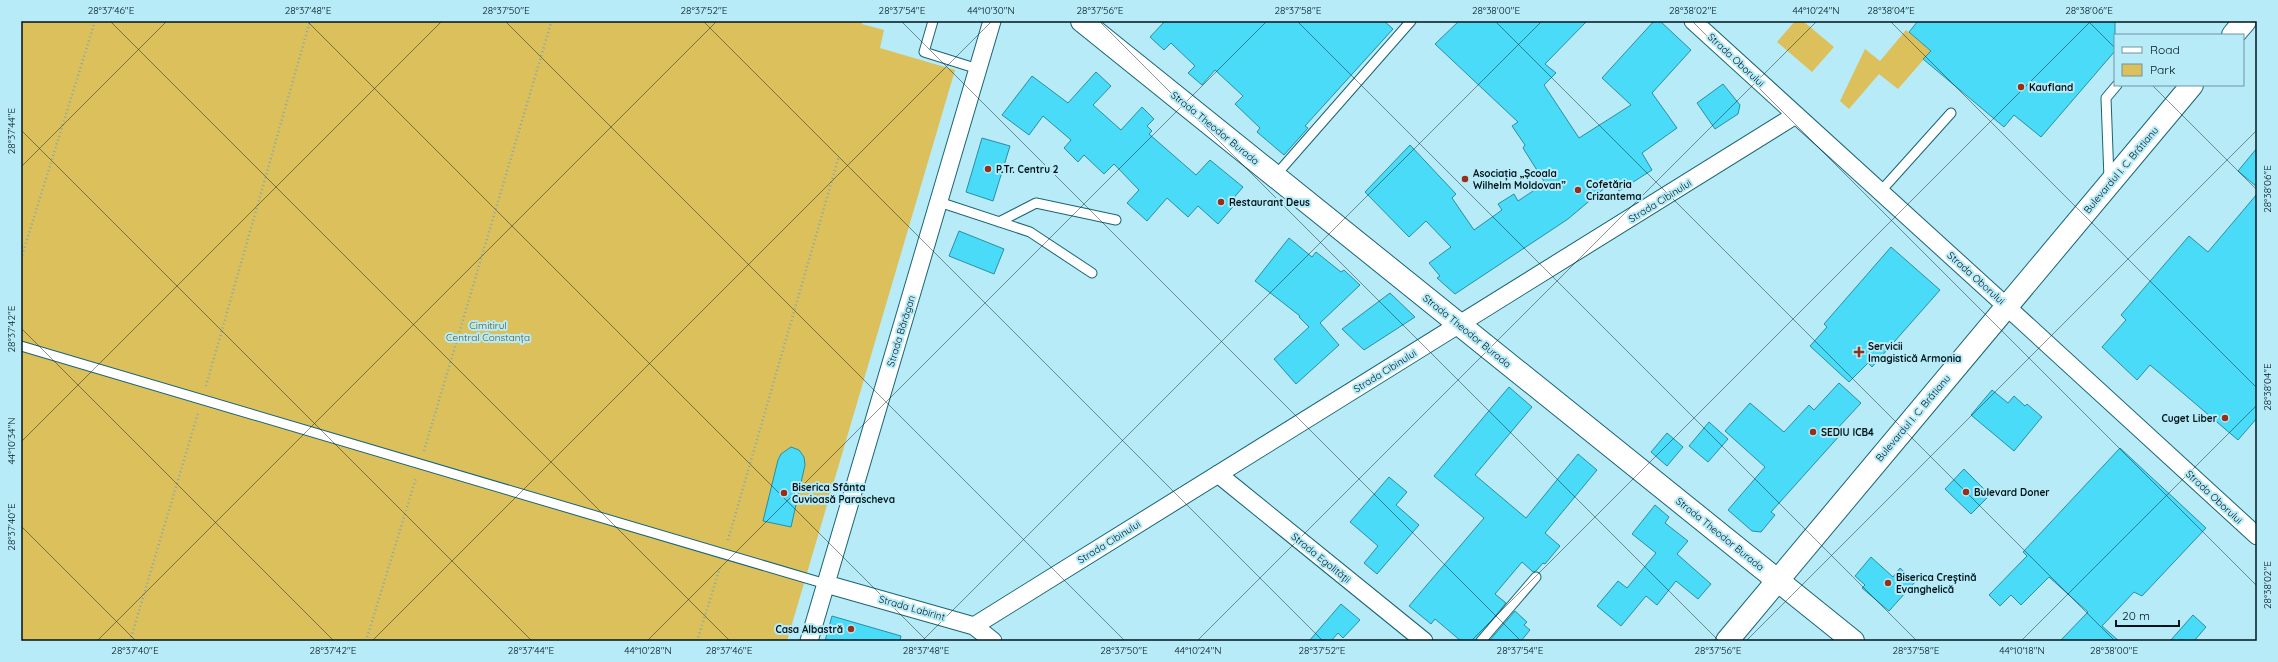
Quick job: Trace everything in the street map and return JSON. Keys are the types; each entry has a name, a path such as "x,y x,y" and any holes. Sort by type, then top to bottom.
{"street":[{"name":"Strada Bărăgan","path":"809,641 992,21"},
{"name":"Strada Oborului","path":"1693,21 1794,116 2007,306 2257,536"},
{"path":"2234,34 2245,21"},
{"name":"Strada Theodor Burada","path":"1092,24 1275,176 1853,641"},
{"name":"Bulevardul I. C. Brătianu","path":"1727,641 2191,86"},
{"name":"Strada Cibinului","path":"974,626 1794,116"},
{"name":"Strada Egalității","path":"1218,474 1424,641"},
{"name":"Strada Labirint","path":"826,584 974,626 993,641"}],"lane":[{"path":"933,21 924,52 978,69"},
{"path":"1275,176 1411,21"},
{"path":"2109,184 2106,98 2116,86"},
{"path":"1880,192 1951,113"},
{"path":"939,202 1030,232 1092,273"},
{"path":"999,222 1036,203 1116,220"},
{"path":"21,346 826,584"},
{"path":"1481,641 1536,577"}],"path":[{"path":"21,259 95,21"},
{"path":"130,641 202,400 310,21"},
{"path":"366,641 551,23"},
{"path":"697,641 724,554 839,156"}],"green space":[{"name":"Cimitirul Central Constanța","path":"21,21 862,21 862,24 884,30 880,48 955,70 787,641 21,641"},
{"path":"1795,21 1803,21 1834,47 1812,72 1777,42"},
{"path":"1906,30 1931,51 1898,89 1879,74 1849,109 1840,101 1865,49 1880,61"}],"building":[{"path":"1165,21 1384,21 1393,29 1305,126 1308,128 1284,155 1257,132 1260,128 1235,104 1243,96 1215,70 1202,85 1188,73 1195,66 1171,43 1164,50 1150,37"},
{"path":"1459,21 1587,21 1545,64 1556,73 1544,85 1579,138 1631,105 1602,78 1654,21 1660,21 1691,50 1652,93 1677,128 1642,153 1652,170 1619,191 1613,181 1568,219 1455,294 1437,278 1440,276 1429,263 1451,247 1426,221 1409,237 1365,192 1410,145 1456,194 1452,198 1474,230 1502,210 1498,204 1514,194 1518,201 1545,183 1523,148 1525,145 1512,126 1518,122 1435,44"},
{"name":"Kaufland","path":"1918,21 2115,21 2114,52 2041,137 2014,115 2004,127 1923,59 1931,51 1909,32"},
{"path":"1096,72 1111,86 1093,105 1121,130 1142,107 1154,119 1147,126 1152,131 1149,134 1196,175 1210,160 1243,187 1232,200 1236,203 1218,224 1198,206 1188,217 1167,198 1147,221 1127,203 1139,190 1114,164 1104,174 1084,155 1078,162 1064,148 1071,140 1043,116 1029,135 1002,115 1032,76 1068,103"},
{"path":"1723,84 1740,105 1738,114 1715,129 1697,103"},
{"name":"P.Tr. Centru 2","path":"982,138 1010,146 993,201 966,192"},
{"path":"2257,148 2257,187 2238,171"},
{"path":"2257,194 2257,418 2238,440 2150,365 2137,380 2102,347 2126,320 2121,315 2189,236 2208,252"},
{"path":"959,231 1004,249 994,274 949,256"},
{"path":"1289,238 1312,257 1316,252 1341,272 1344,270 1360,285 1320,323 1339,345 1296,384 1274,359 1309,327 1299,317 1300,316 1255,281"},
{"path":"1891,247 1940,290 1872,367 1868,363 1849,382 1810,346 1827,327 1824,324"},
{"path":"1390,293 1415,317 1364,350 1342,329"},
{"path":"1839,383 1861,403 1836,430 1841,434 1771,512 1775,515 1761,532 1752,531 1728,510 1765,467 1725,431 1750,403 1784,432 1809,405 1814,410"},
{"path":"1509,387 1532,407 1475,475 1526,518 1578,454 1597,470 1545,533 1560,546 1545,564 1543,563 1536,571 1533,572 1522,562 1495,594 1506,603 1475,641 1461,641 1435,619 1431,624 1409,606 1484,518 1434,476"},
{"path":"1992,390 2008,403 2014,396 2025,406 2027,404 2042,417 2014,451 1971,415"},
{"path":"1709,422 1728,439 1708,462 1689,446"},
{"path":"1667,433 1683,447 1667,466 1651,452"},
{"name":"Biserica Sfânta Cuvioasă Parascheva","path":"791,447 799,450 804,457 805,465 791,527 763,521 778,460 781,454"},
{"path":"2120,448 2206,528 2142,596 2134,592 2102,626 2119,641 2060,641 2088,612 2049,577 2021,605 2011,595 2000,606 1989,595 2027,556 2023,552"},
{"path":"1964,469 1990,495 1971,514 1945,489"},
{"path":"1389,477 1407,492 1396,505 1419,525 1377,574 1364,563 1378,546 1350,522"},
{"path":"1655,505 1669,517 1665,523 1688,541 1677,554 1711,584 1698,599 1676,581 1657,605 1646,596 1621,626 1597,606 1618,581 1627,588 1656,553 1632,534"},
{"name":"Biserica Creștină Evanghelică","path":"1871,557 1893,577 1900,568 1915,582 1889,611 1862,588 1865,585 1855,576"},
{"path":"1341,604 1360,620 1343,638 1338,633 1331,641 1309,641"},
{"path":"1515,611 1527,622 1524,625 1530,630 1521,641 1489,641"},
{"path":"2193,615 2206,627 2194,641 2170,641"},
{"name":"Casa Albastră","path":"832,616 901,636 900,641 825,641"}],"place":[{"name":"Kaufland","path":"2021,87"},
{"name":"P.Tr. Centru 2","path":"988,169"},
{"name":"Asociația „Școala Wilhelm Moldovan”","path":"1465,179"},
{"name":"Cofetăria Crizantema","path":"1578,190"},
{"name":"Restaurant Deus","path":"1221,202"},
{"name":"Servicii Imagistică Armonia","path":"1859,352"},
{"name":"Cuget Liber","path":"2225,418"},
{"name":"SEDIU ICB4","path":"1813,432"},
{"name":"Bulevard Doner","path":"1966,492"},
{"name":"Biserica Sfânta Cuvioasă Parascheva","path":"784,493"},
{"name":"Biserica Creștină Evanghelică","path":"1888,583"},
{"name":"Casa Albastră","path":"851,629"}]}
